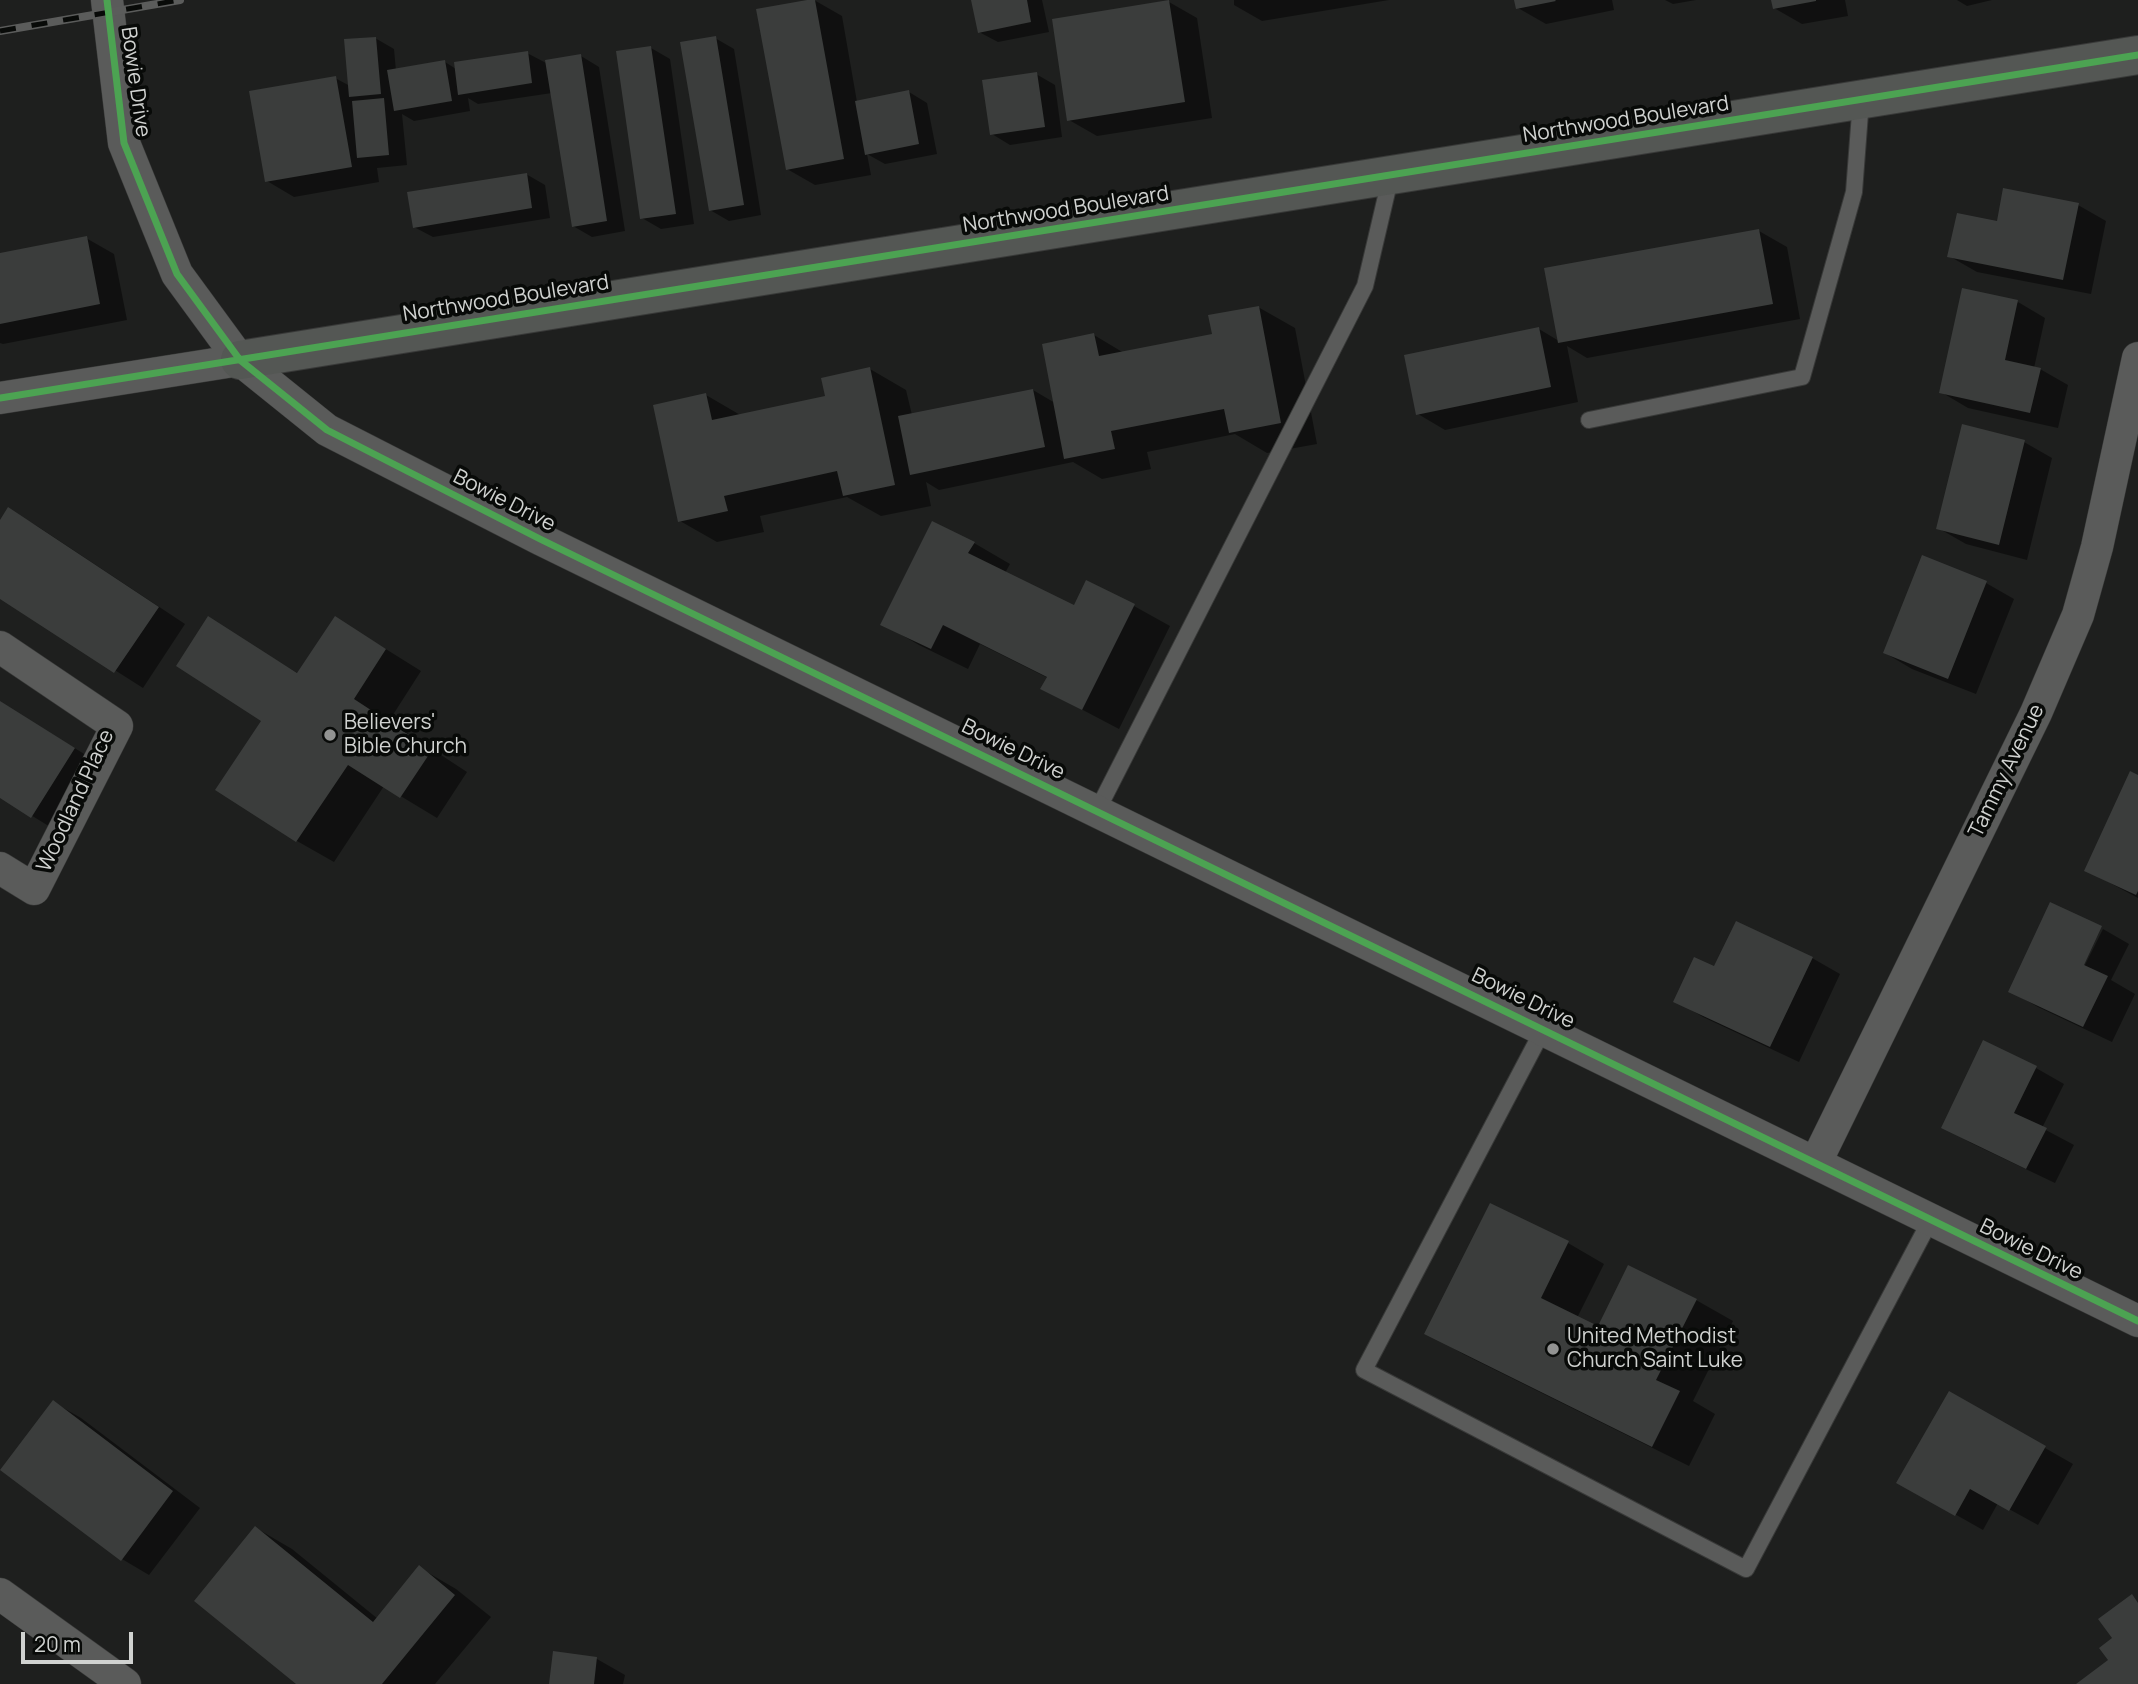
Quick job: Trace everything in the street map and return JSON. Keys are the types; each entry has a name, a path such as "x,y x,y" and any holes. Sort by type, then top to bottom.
{"street":[{"name":"Bowie Drive","path":"107,0 124,143 177,274 240,360 327,430 540,539 2138,1321"},
{"name":"Northwood Boulevard","path":"0,398 2138,55"},
{"name":"Tammy Avenue","path":"1816,1162 2036,713 2078,615 2097,547 2138,358"},
{"name":"Woodland Place","path":"0,647 117,726 34,889 0,867"},
{"path":"0,1594 125,1684"}],"lane":[{"path":"1589,421 1802,377 1854,192 1861,100"},
{"path":"1097,811 1365,286 1391,175"},
{"path":"1544,1028 1364,1370 1746,1569 1930,1220"}],"building":[{"path":"815,0 844,159 786,170 756,9"},
{"path":"971,0 1027,0 1031,22 978,33"},
{"path":"1169,0 1185,102 1067,121 1052,19"},
{"path":"1514,0 1555,0 1556,1 1516,9"},
{"path":"1771,0 1816,0 1816,1 1773,9"},
{"path":"716,36 744,205 709,211 680,42"},
{"path":"376,37 381,94 349,97 344,39"},
{"path":"651,46 676,214 640,219 616,51"},
{"path":"528,51 532,83 458,95 454,62"},
{"path":"581,54 607,221 572,227 545,60"},
{"path":"445,60 452,101 394,111 387,70"},
{"path":"1037,72 1045,127 990,135 982,80"},
{"path":"336,76 352,167 265,182 249,91"},
{"path":"909,90 919,144 865,155 855,101"},
{"path":"384,98 389,155 357,158 352,101"},
{"path":"527,173 532,208 413,228 407,192"},
{"path":"2003,188 2079,203 2063,280 1947,257 1957,213 1997,221"},
{"path":"1759,229 1773,304 1558,343 1544,268"},
{"path":"87,236 100,304 0,324 0,253"},
{"path":"1962,288 2018,300 2005,360 2041,368 2030,413 1939,393"},
{"path":"1259,306 1281,423 1229,433 1224,409 1111,431 1115,449 1064,459 1042,344 1094,333 1099,356 1212,334 1208,315"},
{"path":"1539,327 1551,387 1416,415 1404,355"},
{"path":"870,367 895,485 843,496 837,471 724,496 728,511 678,522 653,405 706,393 712,420 825,396 821,378"},
{"path":"1033,389 1045,447 910,475 898,416"},
{"path":"1962,424 2025,440 1999,545 1936,529"},
{"path":"8,507 159,607 114,673 0,599 0,520"},
{"path":"932,521 975,542 968,553 1074,605 1086,580 1135,604 1082,710 1040,689 1047,677 943,625 931,649 880,625"},
{"path":"1922,555 1987,581 1948,679 1883,653"},
{"name":"Believers' Bible Church","path":"208,616 297,673 335,616 386,649 354,699 432,750 400,798 348,765 296,842 215,790 261,721 176,666"},
{"path":"0,701 75,748 31,818 0,798"},
{"path":"2130,771 2138,775 2136,895 2084,871"},
{"path":"2050,902 2102,926 2084,965 2108,976 2083,1027 2008,992"},
{"path":"1736,921 1813,957 1770,1047 1673,1002 1694,957 1714,966"},
{"path":"1983,1040 2037,1066 2014,1113 2047,1128 2026,1169 1941,1128"},
{"path":"1490,1203 1569,1241 1541,1298 1598,1326 1628,1265 1697,1299 1656,1380 1680,1391 1652,1447 1424,1334"},
{"path":"1949,1391 2046,1446 2009,1511 1970,1489 1955,1516 1896,1483"},
{"path":"53,1400 173,1491 121,1561 0,1470"},
{"path":"255,1526 373,1622 419,1565 455,1595 382,1684 296,1684 194,1601"},
{"path":"2132,1594 2138,1603 2138,1684 2076,1684 2108,1660 2099,1648 2112,1638 2098,1619"},
{"path":"553,1651 597,1657 594,1684 549,1684"}],"railway":[{"path":"0,31 180,0"}],"cycle path":[{"path":"107,0 124,143 177,274 240,360 327,430 540,539 2138,1321"},
{"path":"0,398 2138,55"}],"place":[{"name":"Believers' Bible Church","path":"330,735"},
{"name":"United Methodist Church Saint Luke","path":"1553,1349"}]}
